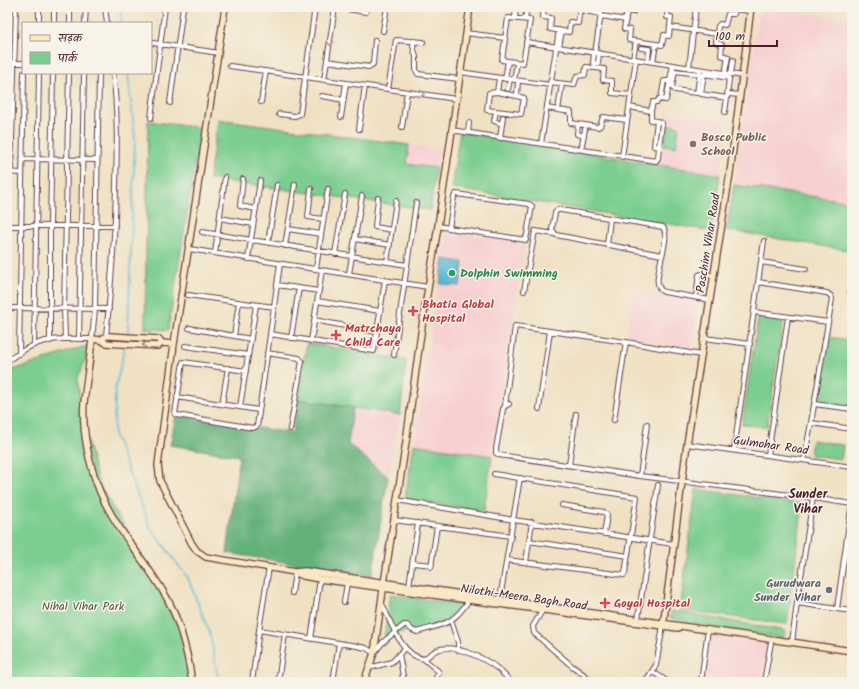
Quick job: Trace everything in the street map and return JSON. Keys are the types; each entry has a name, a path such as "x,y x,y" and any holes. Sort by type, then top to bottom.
{"street":[{"path":"16,7 9,172 21,173"},
{"path":"39,7 39,22"},
{"path":"54,7 54,22"},
{"path":"70,7 70,22"},
{"path":"85,22 86,7"},
{"path":"105,7 107,22"},
{"path":"151,118 165,7"},
{"path":"170,103 183,7"},
{"path":"225,7 174,344 158,465 160,481 192,544 201,555 295,572 303,576 320,579 347,583 383,585"},
{"path":"279,114 295,116 300,114 315,7"},
{"path":"324,80 335,7 366,12"},
{"path":"384,32 387,7"},
{"path":"364,682 374,653 470,7"},
{"path":"515,18 516,7"},
{"path":"525,20 527,7"},
{"path":"541,7 544,7 542,17 551,18 550,29 569,32 570,22 578,23 580,9 602,12"},
{"path":"585,7 626,20"},
{"path":"634,7 633,12 627,11 624,29 630,30 629,40 662,45 664,35 669,36 671,17 667,17 668,7"},
{"path":"689,68 696,7"},
{"path":"724,73 728,57 721,55 722,44 717,42 719,25 726,24 728,14 734,14 735,9 751,9"},
{"name":"Paschim Vihar Road","path":"663,624 687,444 714,276 743,76 751,9"},
{"path":"595,66 593,63 596,53 602,12"},
{"path":"508,18 515,18 530,20 523,64 502,60 508,18"},
{"path":"670,27 717,34"},
{"path":"541,144 550,84 561,30"},
{"path":"466,33 505,38"},
{"path":"327,61 369,67 372,66 376,40"},
{"path":"388,89 396,40 424,42"},
{"path":"414,41 413,46 416,57 416,70 418,74 459,79"},
{"path":"622,157 631,95 636,41"},
{"path":"526,42 673,65 689,68 702,73 729,78 725,112"},
{"path":"153,43 218,53"},
{"path":"653,62 656,44"},
{"path":"641,48 649,49 648,61"},
{"path":"731,74 733,60"},
{"path":"508,61 516,96"},
{"path":"7,63 22,63"},
{"path":"508,89 516,63"},
{"path":"451,130 656,161 658,158 659,147 654,146 657,122 651,120 651,111 654,102 657,102 659,99 666,100 673,65"},
{"path":"230,66 456,99"},
{"path":"460,72 512,80 575,85 576,76 584,76 586,67 595,66 603,69 603,79 612,81 612,93 631,95"},
{"path":"261,102 266,71"},
{"path":"740,95 728,96 699,93 675,90 672,87 675,71 724,73 743,76"},
{"path":"699,93 702,73"},
{"path":"19,354 21,173 24,74"},
{"path":"34,345 39,74"},
{"path":"50,341 50,226 53,74"},
{"path":"65,339 64,309 69,74"},
{"path":"79,339 84,74"},
{"path":"99,74 95,309 84,403 86,443 100,493 111,515 169,601 182,638 192,682"},
{"path":"108,336 115,226 117,131 113,74"},
{"path":"497,92 499,78"},
{"path":"341,117 346,83"},
{"path":"558,110 562,84"},
{"path":"359,129 365,86"},
{"path":"402,127 407,92"},
{"path":"490,92 497,92 524,98 521,114 487,110 490,92"},
{"path":"322,96 344,100"},
{"path":"629,107 651,111"},
{"path":"547,108 571,112 571,123 599,127 602,117 604,116 627,120"},
{"path":"496,112 494,121 502,124"},
{"path":"500,138 503,117"},
{"path":"468,132 469,123"},
{"path":"578,124 577,134 584,136"},
{"path":"581,150 585,129"},
{"path":"22,159 97,160"},
{"path":"215,254 225,177"},
{"path":"243,179 240,206 256,209"},
{"path":"248,259 260,181"},
{"path":"285,246 295,184"},
{"path":"268,243 277,185"},
{"path":"311,189 308,217 323,220"},
{"path":"316,269 328,189"},
{"path":"335,254 345,194"},
{"path":"438,226 449,228 526,240 532,206 529,204 456,194 454,197 449,228"},
{"path":"349,274 362,196"},
{"path":"378,198 375,227 392,230"},
{"path":"387,262 396,201"},
{"path":"394,355 416,203"},
{"path":"554,234 552,227 555,213 559,210 664,227 666,234 657,282 658,287 660,290 710,300"},
{"path":"220,218 253,224"},
{"path":"607,245 610,218"},
{"path":"7,226 115,226"},
{"path":"288,229 321,234"},
{"path":"524,292 535,231 662,255"},
{"path":"202,232 407,265"},
{"path":"355,239 390,244"},
{"path":"734,450 764,241"},
{"path":"189,249 428,287"},
{"path":"761,262 806,269"},
{"path":"246,371 183,362 175,412 177,415 253,428 256,426 280,264"},
{"path":"311,341 322,270"},
{"path":"696,298 699,275 714,276"},
{"path":"270,334 374,352 385,280"},
{"path":"758,282 830,294 832,299 804,460"},
{"path":"277,285 319,291"},
{"path":"291,338 299,288"},
{"path":"188,295 274,307"},
{"path":"317,301 380,311"},
{"path":"234,336 239,302"},
{"path":"240,407 256,305"},
{"path":"7,308 109,310"},
{"path":"754,312 828,322"},
{"path":"768,455 788,317"},
{"path":"314,320 377,332"},
{"path":"702,355 515,326 507,405 503,409 496,453 499,455 640,476 852,503 836,609"},
{"path":"189,328 251,339"},
{"path":"539,409 550,331"},
{"path":"101,340 108,336 159,339 162,343"},
{"path":"704,338 750,344"},
{"path":"7,361 34,345 65,339 92,339 101,340 106,343 158,346 162,343 174,344"},
{"path":"614,420 626,342"},
{"path":"185,346 248,355"},
{"path":"267,353 299,358 302,361 290,429"},
{"path":"222,404 228,368"},
{"path":"177,397 258,410"},
{"path":"814,404 852,409"},
{"path":"569,465 576,414"},
{"path":"811,423 852,429"},
{"path":"640,476 647,424"},
{"name":"Gulmohar Road","path":"687,444 852,467"},
{"path":"494,474 637,497 625,573 622,576 507,560"},
{"path":"500,599 520,478"},
{"path":"638,619 658,485"},
{"path":"792,642 813,498"},
{"path":"397,500 514,520 673,544"},
{"path":"562,505 604,512 607,515 604,534"},
{"path":"394,520 511,536"},
{"path":"526,562 532,522"},
{"path":"409,586 418,523"},
{"path":"413,563 432,566 437,526"},
{"path":"528,541 628,556"},
{"path":"252,682 269,567"},
{"path":"295,572 305,571 383,585"},
{"path":"292,593 295,572"},
{"path":"311,639 320,579"},
{"path":"344,602 347,583"},
{"name":"Nilothi-Meera Bagh Road","path":"383,585 409,586 500,599 544,608 663,624 771,642 852,652"},
{"name":"Nilothi-Meera Bagh Road","path":"383,585 469,600 638,619 663,624"},
{"path":"374,653 383,642 405,624 417,632 451,621 462,611 469,600"},
{"path":"381,603 405,648 416,657 424,659 438,671 439,673 436,677"},
{"path":"797,603 852,612"},
{"path":"544,608 533,626 534,633 572,666 594,682"},
{"path":"451,621 458,642 458,650"},
{"path":"645,682 653,672 658,655 663,624"},
{"path":"259,630 366,648 374,653"},
{"path":"701,682 708,631"},
{"name":"Nilothi-Meera Bagh Road","path":"708,631 792,642 852,652"},
{"path":"278,682 285,634"},
{"path":"764,682 771,642"},
{"path":"333,682 339,643"},
{"path":"369,668 392,662 405,648"},
{"path":"424,659 436,650 442,648 458,650 487,661 498,668 511,682"},
{"path":"399,654 403,676 402,681"},
{"path":"653,672 668,682"}],"shaded area":[{"path":"760,7 852,20 852,202 734,185"},
{"name":"Bosco Public School","path":"667,113 728,122 720,175 659,166"},
{"path":"409,145 440,149 436,168 407,164"},
{"path":"446,232 525,244 492,456 414,444"},
{"path":"633,291 699,300 692,348 626,338"},
{"path":"353,408 400,415 388,477 348,444"},
{"path":"709,635 770,644 764,682 703,682"}],"green space":[{"path":"218,119 409,145 407,164 436,168 430,210 209,179"},
{"path":"148,121 201,128 168,330 145,329"},
{"path":"668,125 679,126 676,147 664,145"},
{"path":"460,132 720,175 711,231 451,188"},
{"path":"734,185 852,202 852,251 726,230"},
{"path":"758,318 783,322 767,427 742,424"},
{"path":"827,337 852,340 851,409 817,404"},
{"path":"307,343 406,360 400,415 298,399"},
{"name":"Nihal Vihar Park","path":"92,344 78,378 81,415 98,483 176,611 189,652 193,682 7,682 7,372"},
{"path":"298,399 353,408 348,444 388,477 372,576 227,553 239,456 170,445 176,415 292,433"},
{"path":"812,440 843,445 841,459 810,455"},
{"path":"414,444 492,456 484,511 405,499"},
{"path":"696,489 803,504 787,624 680,610"},
{"path":"390,594 463,605 449,627 411,630 396,634 383,645"},
{"path":"672,611 786,631 783,638 711,627 670,618"}],"water":[{"name":"Dolphin Swimming","path":"444,259 463,262 460,286 440,284"}],"waterway":[{"path":"120,7 122,22"},
{"path":"126,342 128,330 135,138 128,74"},
{"path":"125,346 115,390 114,434 150,527 188,578 210,634 219,682"}],"place":[{"name":"Bosco Public School","path":"693,144"},
{"name":"Dolphin Swimming","path":"452,273"},
{"name":"Bhatia Global Hospital","path":"413,311"},
{"name":"Matrchaya Child Care","path":"336,335"},
{"name":"Gurudwara Sunder Vihar","path":"829,590"},
{"name":"Goyal Hospital","path":"605,603"}],"district":[{"name":"Sunder Vihar","path":"808,500"}]}
